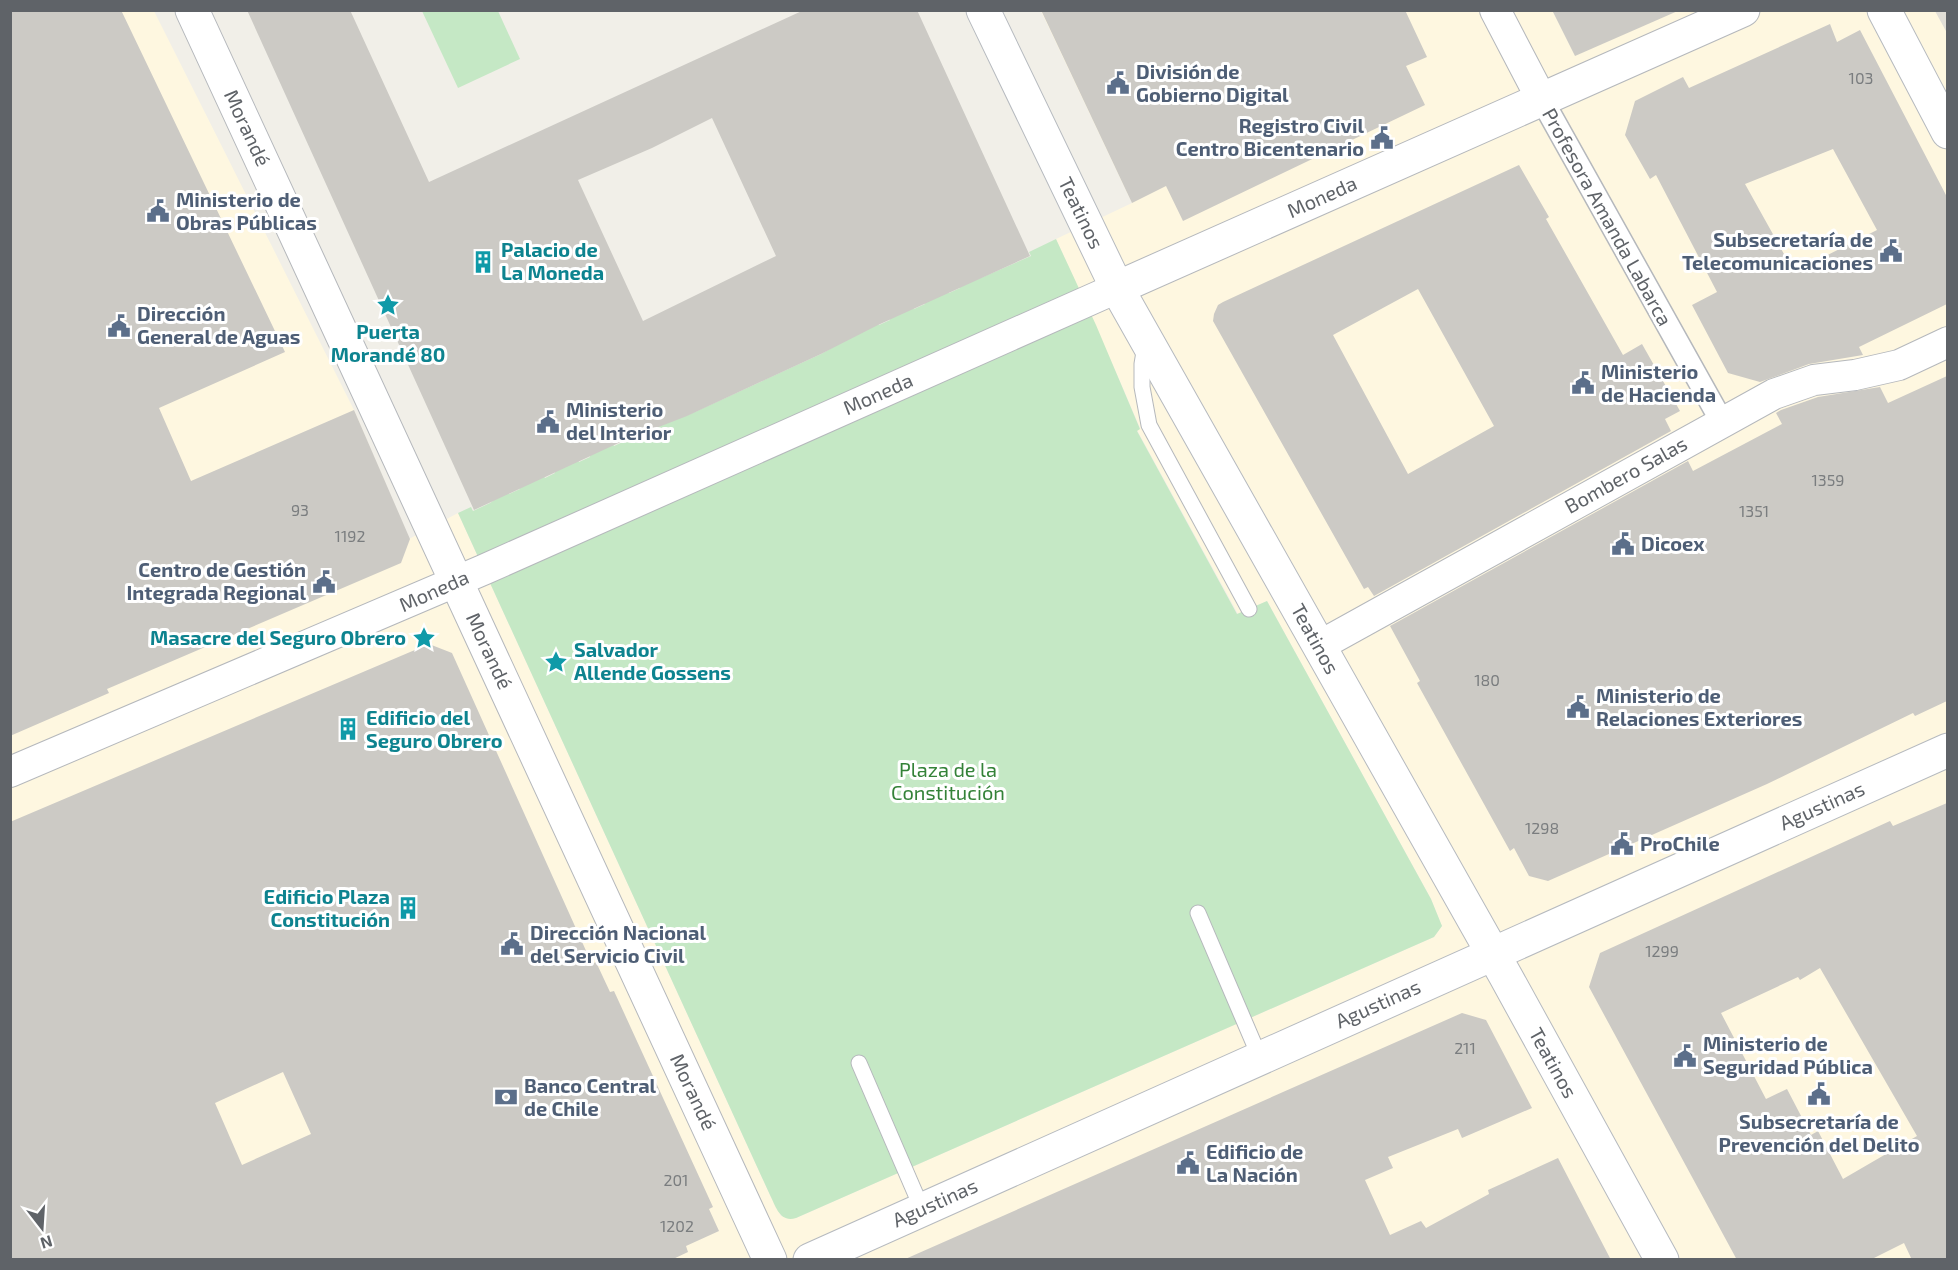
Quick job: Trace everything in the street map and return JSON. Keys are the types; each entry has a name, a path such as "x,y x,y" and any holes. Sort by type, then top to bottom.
{"main road":[{"name":"Morandé","path":"192,10 770,1260"},
{"name":"Teatinos","path":"983,10 1117,288 1492,953 1662,1260"},
{"name":"Moneda","path":"1117,288 1743,10"},
{"path":"1884,10 1947,132"},
{"name":"Agustinas","path":"810,1260 1947,750"}],"street":[{"name":"Profesora Amanda Labarca","path":"1495,10 1542,100 1722,422"},
{"name":"Moneda","path":"10,772 457,582 1117,288"},
{"name":"Bombero Salas","path":"1319,646 1774,394 1814,380 1855,375 1899,365 1947,342"}],"lane":[{"path":"1146,340 1142,364 1142,387 1149,425 1250,609"},
{"path":"1198,913 1260,1058"},
{"path":"859,1063 922,1209"}],"shaded area":[{"path":"10,11 154,11 354,410 409,539 458,513 770,1195 781,1216 796,1218 1434,937 1442,926 1431,899 1267,601 1238,614 1137,430 1140,428 1056,239 1132,203 1041,11 1947,11 1947,1259 11,1259"},
{"path":"1935,11 1947,11 1947,33"}],"green space":[{"path":"422,11 498,11 520,59 458,88"},
{"name":"Plaza de la Constitución","path":"1056,239 1096,325 1140,429 1137,431 1237,614 1267,601 1431,899 1442,926 1434,937 796,1218 786,1218 779,1213 774,1204 458,513 471,507 473,511 507,491 509,494 520,489 519,485 542,474 545,478 555,473 554,469 577,458 579,462 590,457 589,453 612,443 614,446 625,441 624,437 688,415 821,354 877,322 879,325 890,320 888,316 912,306 914,309 925,304 923,300 946,290 949,293 960,288 958,284 983,277 1031,256 1029,252"}],"building":[{"path":"10,10 121,10 285,352 159,408 191,481 354,410 410,539 401,563 107,689 109,693 10,736"},
{"name":"Palacio de La Moneda","path":"247,10 350,10 429,182 804,10 917,10 1030,256 687,416 625,440 474,510","holes":["712,118 776,256 643,321 578,180 652,148"]},
{"path":"1041,10 1405,10 1427,57 1406,66 1425,105 1183,221 1166,186 1132,203"},
{"path":"1552,10 1680,10 1575,56"},
{"path":"1830,24 1837,42 1860,30 1947,197 1947,304 1859,347 1863,355 1809,364 1760,382 1728,373 1692,305 1717,292 1656,175 1650,179 1625,135 1635,101 1683,77 1689,88","holes":["1833,149 1877,230 1794,272 1745,184"]},
{"name":"Ministerio de Hacienda","path":"1519,165 1549,217 1546,219 1623,355 1642,344 1680,411 1665,419 1671,431 1374,596 1368,587 1364,589 1213,321 1218,305","holes":["1418,289 1494,426 1408,474 1333,335"]},
{"path":"1947,376 1947,701 1915,716 1913,713 1767,784 1548,881 1529,876 1514,848 1510,851 1417,683 1420,681 1390,626 1688,461 1693,471 1782,424 1776,413 1781,410 1818,397 1880,387 1888,403"},
{"path":"429,644 452,653 592,964 596,962 610,992 614,991 713,1207 709,1209 719,1231 686,1246 688,1252 671,1260 10,1260 10,822","holes":["283,1072 311,1134 242,1165 215,1103"]},
{"path":"1947,803 1947,1260 1912,1260 1904,1243 1870,1260 1737,1260 1589,987 1600,953 1890,821 1893,826","holes":["1820,968 1917,1136 1843,1179 1818,1131 1811,1135 1787,1089 1766,1099 1721,1013 1798,977 1800,980"]},
{"path":"1462,1013 1486,1020 1532,1108 1462,1138 1458,1129 1388,1157 1393,1168 1365,1180 1390,1235 1421,1221 1426,1228 1489,1194 1488,1190 1558,1158 1611,1260 903,1260"}],"place":[{"name":"División de Gobierno Digital","path":"1118,83"},
{"name":"Registro Civil Centro Bicentenario","path":"1382,138"},
{"name":"Ministerio de Obras Públicas","path":"158,211"},
{"name":"Subsecretaría de Telecomunicaciones","path":"1891,251"},
{"name":"Palacio de La Moneda","path":"483,262"},
{"name":"Puerta Morandé 80","path":"388,305"},
{"name":"Dirección General de Aguas","path":"119,326"},
{"name":"Ministerio de Hacienda","path":"1583,383"},
{"name":"Ministerio del Interior","path":"548,422"},
{"name":"Dicoex","path":"1623,544"},
{"name":"Centro de Gestión Integrada Regional","path":"324,582"},
{"name":"Masacre del Seguro Obrero","path":"424,638"},
{"name":"Salvador Allende Gossens","path":"556,662"},
{"name":"Ministerio de Relaciones Exteriores","path":"1578,707"},
{"name":"Edificio del Seguro Obrero","path":"348,729"},
{"name":"ProChile","path":"1622,844"},
{"name":"Edificio Plaza Constitución","path":"408,908"},
{"name":"Dirección Nacional del Servicio Civil","path":"512,944"},
{"name":"Ministerio de Seguridad Pública","path":"1685,1056"},
{"name":"Subsecretaría de Prevención del Delito","path":"1819,1094"},
{"name":"Banco Central de Chile","path":"506,1097"},
{"name":"Edificio de La Nación","path":"1188,1163"}]}
